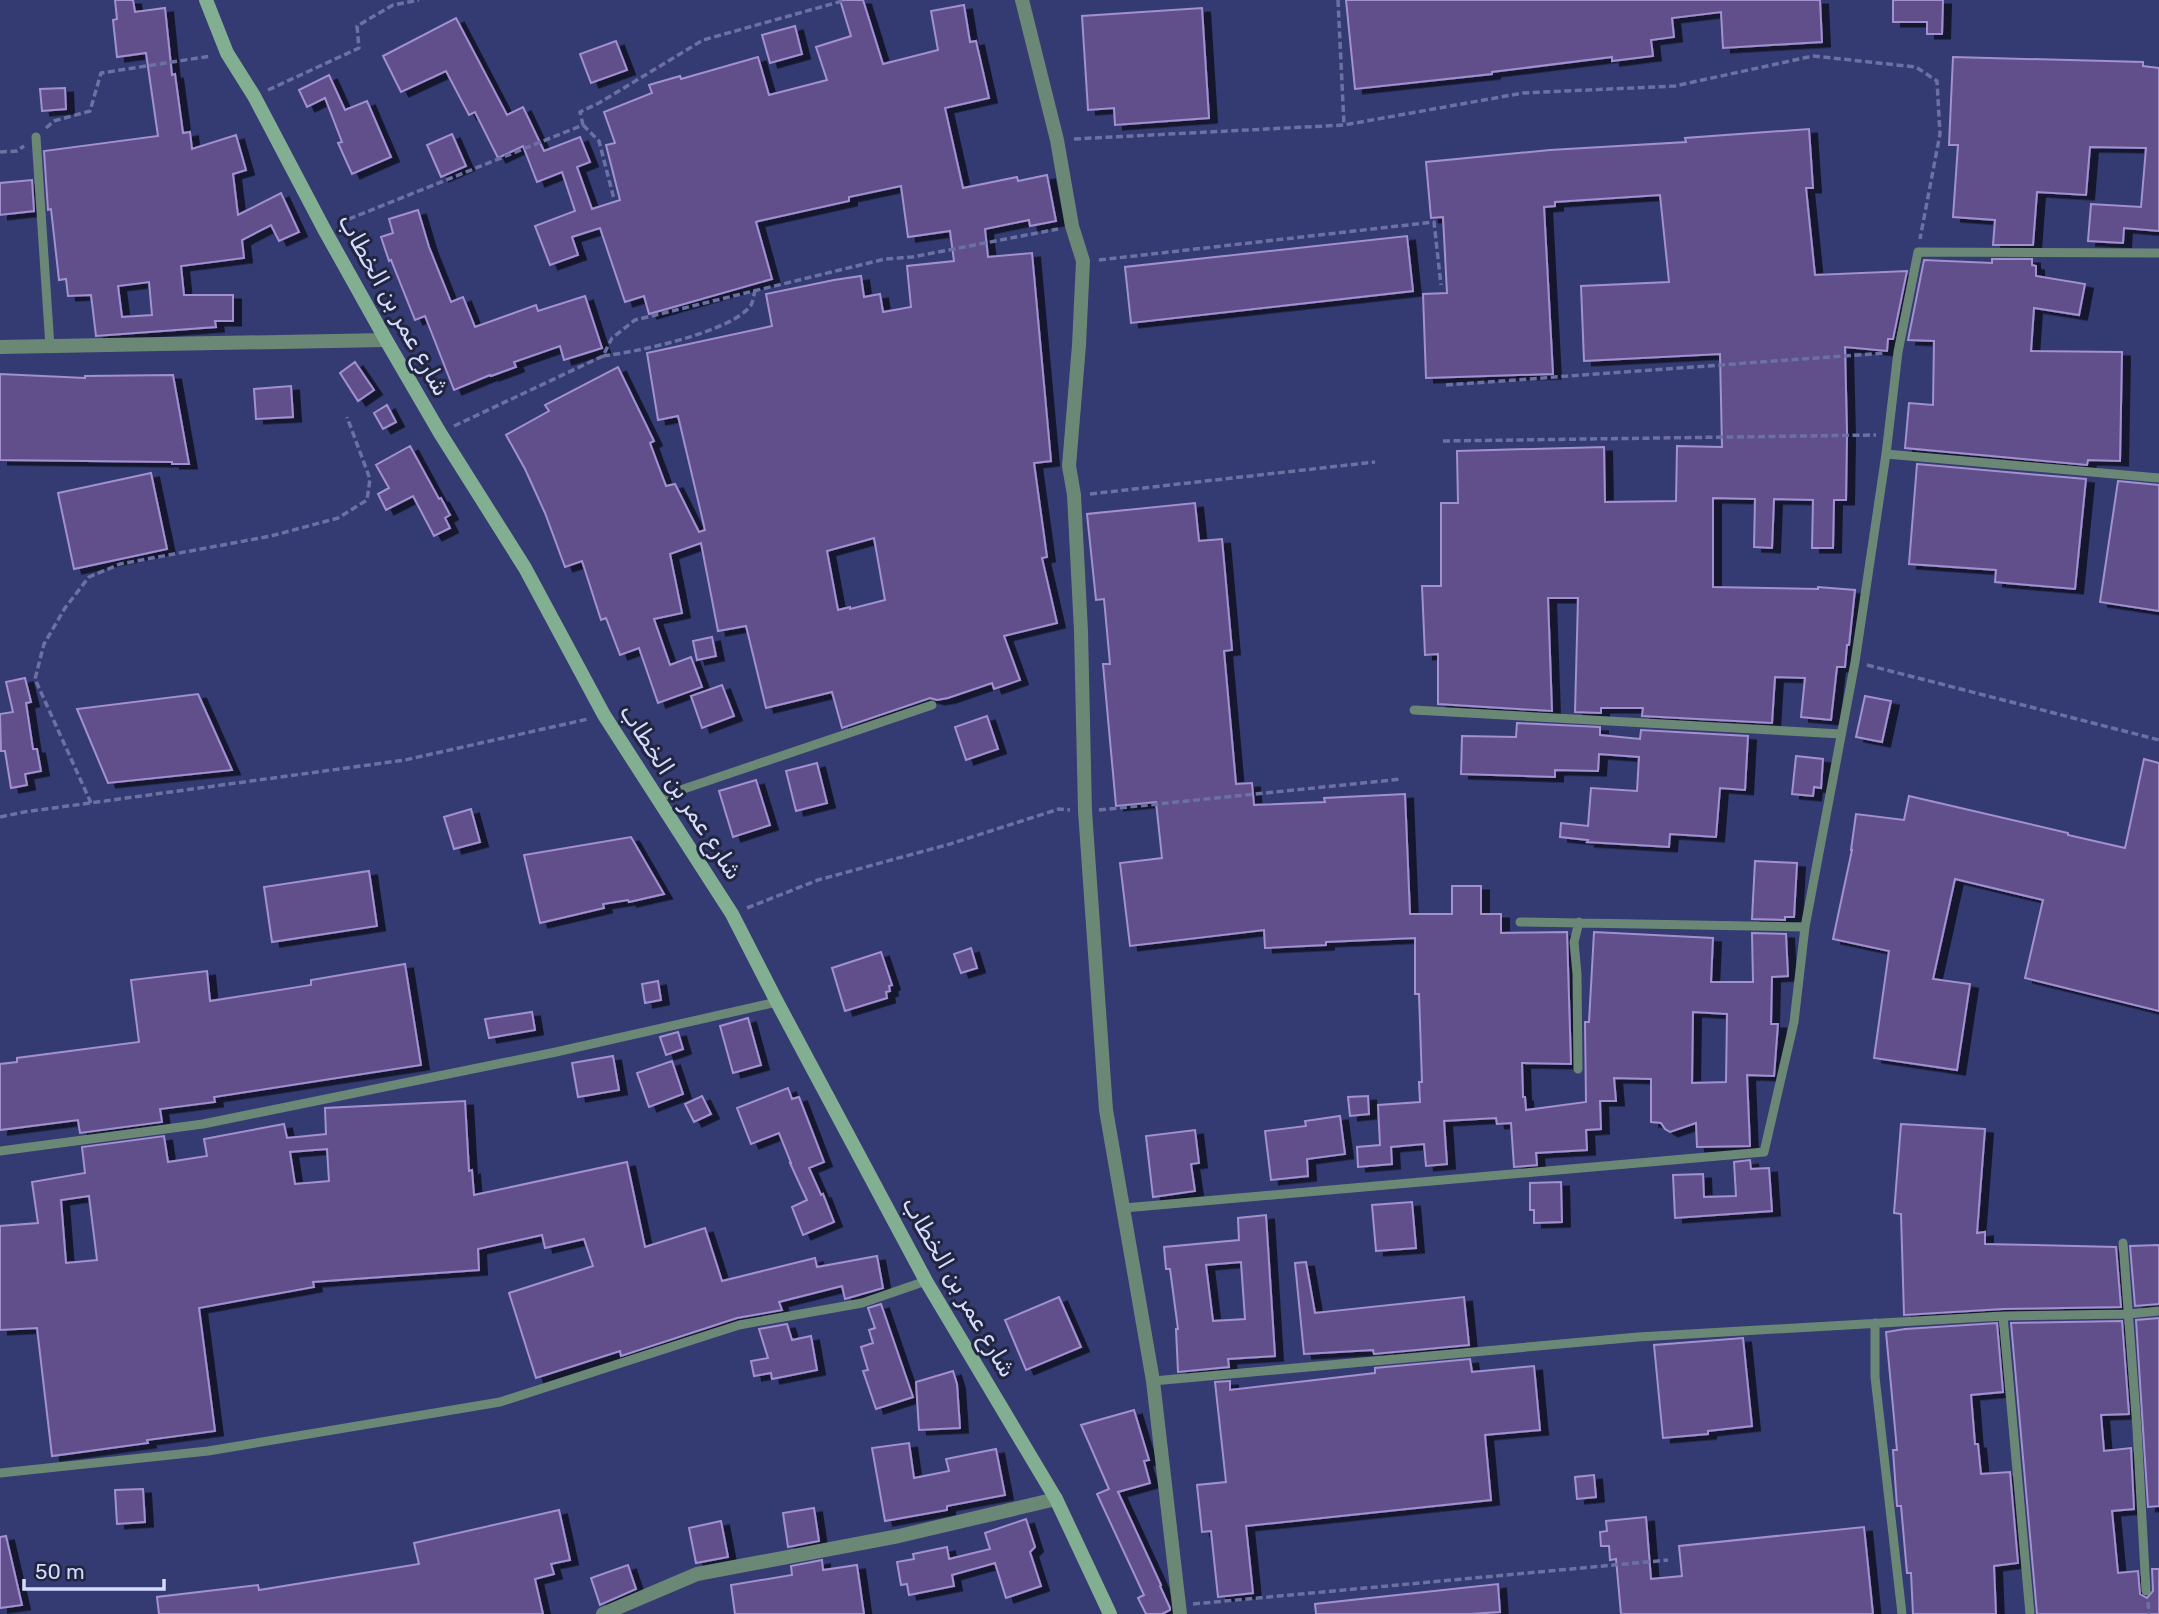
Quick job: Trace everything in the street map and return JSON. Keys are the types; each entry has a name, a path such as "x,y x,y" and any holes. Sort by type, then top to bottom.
{"main road":[{"name":"شارع عمر بن الخطاب","path":"206,0 227,53 254,96 386,340 440,433 525,568 604,715 732,914 926,1280 1056,1499 1110,1614"}],"street":[{"path":"1022,0 1056,140 1072,226 1083,261 1069,466 1074,495 1081,631 1085,811 1106,1110 1153,1381 1180,1609"},
{"path":"0,347 386,340"},
{"path":"603,1614 697,1574 899,1536 1056,1499"}],"lane":[{"path":"36,137 50,347"},
{"path":"1124,1208 1764,1152 1794,1022 1805,927 1855,662 1886,454 1898,352 1918,252 2159,253"},
{"path":"1886,454 2159,478"},
{"path":"657,798 932,705"},
{"path":"1414,710 1841,734"},
{"path":"1520,922 1805,927"},
{"path":"1578,1069 1574,942 1579,922"},
{"path":"0,1151 203,1124 556,1052 777,1002"},
{"path":"2123,1244 2146,1591"},
{"path":"0,1473 208,1451 499,1402 739,1325 862,1303 926,1280"},
{"path":"1153,1381 1638,1337 2003,1316 2159,1311"},
{"path":"2003,1316 2030,1614"},
{"path":"1875,1323 1875,1377 1902,1614"}],"path":[{"path":"254,96 359,48 357,26 393,5 419,0"},
{"path":"614,199 599,141 583,125 580,113 702,40 845,0"},
{"path":"1338,0 1344,125"},
{"path":"0,152 17,151 54,121 90,111 101,73 227,53"},
{"path":"1056,140 1344,125 1524,93 1675,86 1812,56 1916,67 1937,81 1940,134 1918,252"},
{"path":"324,229 583,125"},
{"path":"1083,261 1434,222 1441,285"},
{"path":"603,356 612,338 635,320 885,259 912,257 1072,226"},
{"path":"440,433 603,356 635,352 726,325 751,305 755,290"},
{"path":"1446,386 1898,352"},
{"path":"91,803 35,679 44,644 65,608 89,577 120,564 271,536 338,518 367,500 370,480 347,417"},
{"path":"1443,441 1888,435"},
{"path":"1074,495 1374,462"},
{"path":"1855,662 2159,740"},
{"path":"0,817 405,760 604,715"},
{"path":"732,914 818,880 950,844 1059,809 1085,811 1402,779"},
{"path":"1180,1609 1668,1560"}],"building":[{"path":"115,0 133,0 135,12 165,8 172,75 175,74 183,133 190,132 192,149 236,135 246,170 233,174 238,215 281,193 299,232 279,241 271,225 242,240 244,258 181,266 184,295 233,295 233,321 215,321 216,327 96,336 91,295 68,296 66,279 59,280 51,209 48,210 44,151 158,136 146,53 117,57 113,20 117,19","holes":["149,282 152,315 122,317 118,286"]},
{"path":"840,0 863,0 883,64 938,50 931,11 964,5 970,42 976,41 989,98 945,108 963,188 1017,177 1018,181 1047,175 1056,221 1030,226 1029,220 985,229 988,257 1032,253 1051,461 1034,463 1047,557 1042,558 1057,623 1004,636 1020,680 994,689 992,683 948,698 930,698 842,728 832,692 766,708 746,626 718,631 701,543 670,554 682,613 654,619 670,665 691,657 702,687 658,703 639,648 620,655 606,618 601,620 582,561 565,567 545,513 506,435 549,411 545,405 618,367 654,441 650,443 666,486 675,484 699,532 705,530 678,416 658,420 647,353 772,326 766,294 834,280 861,276 864,297 880,294 883,312 911,307 907,266 954,261 950,231 908,237 901,186 849,197 849,201 759,221 756,222 772,279 649,314 644,296 625,302 600,228 572,237 578,255 550,265 535,226 575,211 562,172 537,182 523,146 498,158 475,112 469,115 446,71 401,92 383,56 456,18 507,115 523,107 544,151 580,137 590,162 577,167 592,209 620,200 606,145 615,143 604,112 652,93 649,85 680,76 681,79 758,57 769,95 827,80 816,47 851,36","holes":["874,538 885,600 838,610 827,551"]},
{"path":"1346,0 1820,0 1822,42 1723,48 1721,12 1672,18 1674,37 1651,40 1653,56 1612,61 1612,57 1355,89"},
{"path":"1893,0 1943,0 1942,34 1927,34 1927,22 1893,22"},
{"path":"1202,8 1209,118 1115,125 1114,108 1088,110 1082,16"},
{"path":"795,26 802,54 770,63 762,35"},
{"path":"616,41 627,70 591,83 580,54"},
{"path":"1953,57 2143,62 2143,66 2159,68 2159,231 2124,228 2123,243 2088,241 2091,204 2141,207 2146,148 2090,147 2086,195 2037,192 2033,245 1993,245 1995,220 1953,217 1958,145 1949,145"},
{"path":"329,75 345,110 367,101 391,157 352,174 338,143 342,142 325,98 307,107 299,90"},
{"path":"65,88 66,109 42,111 40,89"},
{"path":"1809,129 1813,188 1806,188 1815,275 1907,271 1893,339 1888,339 1887,351 1845,347 1846,500 1834,500 1833,548 1812,548 1813,500 1774,499 1772,548 1754,547 1755,499 1713,498 1713,587 1818,587 1855,590 1845,667 1837,667 1831,720 1801,717 1805,678 1775,677 1772,723 1642,716 1643,708 1601,708 1601,713 1575,712 1578,598 1548,598 1552,711 1438,704 1438,654 1425,655 1422,586 1441,586 1441,503 1458,503 1457,451 1604,447 1605,502 1676,501 1677,446 1722,447 1720,354 1584,361 1581,286 1669,282 1660,195 1555,202 1555,206 1544,207 1553,374 1426,378 1423,294 1447,293 1443,217 1431,218 1426,162 1550,150 1686,142 1685,138"},
{"path":"452,134 466,166 441,177 427,145"},
{"path":"32,180 34,211 0,215 0,183"},
{"path":"418,210 429,247 451,302 463,297 475,327 536,305 538,311 585,296 602,348 564,360 560,346 514,362 516,367 454,390 425,316 415,320 381,237 393,233 389,219"},
{"path":"1407,236 1413,291 1131,323 1125,267"},
{"path":"1992,259 2032,259 2032,265 2036,266 2036,276 2085,284 2079,315 2034,308 2031,351 2122,352 2120,461 2088,460 2087,465 1905,448 1909,403 1933,405 1934,341 1908,340 1924,260 1992,263"},
{"path":"355,362 374,390 358,401 340,373"},
{"path":"0,374 85,378 173,375 189,464 0,460"},
{"path":"291,386 293,417 256,419 254,389"},
{"path":"387,405 396,422 383,429 374,413"},
{"path":"410,446 450,515 445,518 450,528 434,536 413,496 386,510 378,494 389,488 376,465"},
{"path":"1917,464 2086,479 2075,589 1995,582 1996,570 1909,564"},
{"path":"151,473 167,549 74,569 58,493"},
{"path":"2118,481 2159,485 2159,611 2100,602"},
{"path":"1195,503 1199,541 1222,539 1232,650 1224,651 1236,784 1252,783 1254,805 1325,802 1324,798 1405,794 1410,914 1452,914 1452,886 1481,886 1481,914 1501,914 1501,933 1567,932 1571,1064 1522,1063 1526,1110 1586,1102 1585,1022 1589,1022 1594,932 1713,938 1711,982 1753,982 1752,933 1786,934 1788,976 1772,977 1771,1024 1778,1024 1774,1076 1747,1075 1750,1146 1697,1147 1696,1123 1670,1132 1661,1123 1651,1122 1651,1079 1614,1078 1616,1101 1600,1101 1601,1129 1586,1130 1587,1150 1536,1153 1537,1165 1514,1167 1511,1123 1497,1124 1496,1118 1444,1121 1447,1164 1426,1166 1424,1144 1391,1147 1392,1164 1358,1167 1357,1147 1380,1145 1378,1105 1420,1102 1419,1082 1422,1082 1419,994 1415,994 1415,938 1265,948 1264,930 1130,946 1120,863 1162,858 1156,802 1116,806 1103,664 1110,664 1104,599 1096,600 1087,514","holes":["1693,1012 1727,1014 1726,1082 1692,1083"]},
{"path":"712,637 716,656 697,660 693,641"},
{"path":"25,678 31,702 26,703 33,749 37,749 41,771 25,774 27,785 11,788 5,751 1,751 0,714 13,712 6,682"},
{"path":"722,685 734,716 702,728 691,696"},
{"path":"198,694 232,770 108,783 77,709"},
{"path":"1865,696 1891,701 1882,742 1856,737"},
{"path":"987,716 998,749 966,760 955,727"},
{"path":"1517,723 1600,727 1600,735 1640,739 1641,730 1748,736 1745,790 1720,788 1716,837 1670,834 1669,847 1587,842 1588,840 1560,837 1561,823 1588,826 1591,788 1637,791 1639,757 1599,754 1598,771 1555,770 1555,777 1461,774 1462,736 1516,737"},
{"path":"1796,756 1823,759 1821,788 1814,787 1813,796 1792,794"},
{"path":"2144,759 2159,763 2159,1011 2025,978 2043,900 1955,879 1933,979 1970,984 1957,1070 1874,1058 1889,951 1833,939 1852,850 1856,814 1904,820 1909,796 2125,848"},
{"path":"817,763 827,803 796,811 786,771"},
{"path":"756,780 770,825 733,837 719,791"},
{"path":"471,809 480,842 454,849 444,817"},
{"path":"631,837 664,894 629,902 603,904 604,908 540,923 524,855"},
{"path":"1755,861 1797,863 1794,917 1785,917 1785,920 1752,919"},
{"path":"369,871 377,926 272,942 264,887"},
{"path":"971,948 977,968 961,973 954,954"},
{"path":"881,952 892,985 889,986 890,991 886,992 887,998 845,1011 832,968"},
{"path":"405,964 421,1065 214,1097 215,1102 160,1109 162,1122 80,1133 78,1120 0,1130 0,1064 17,1062 17,1058 139,1042 131,980 207,971 210,1001 311,985 311,980"},
{"path":"658,981 661,1000 645,1003 642,984"},
{"path":"532,1012 535,1030 489,1038 485,1019"},
{"path":"748,1018 761,1065 733,1073 720,1026"},
{"path":"678,1032 683,1049 666,1055 660,1037"},
{"path":"613,1056 619,1090 578,1097 572,1063"},
{"path":"672,1061 683,1094 649,1107 637,1073"},
{"path":"788,1088 792,1099 799,1097 824,1162 809,1168 834,1222 803,1235 792,1207 807,1200 779,1133 751,1144 737,1108"},
{"path":"702,1096 711,1114 694,1122 685,1104"},
{"path":"1368,1096 1369,1114 1350,1116 1348,1097"},
{"path":"465,1101 469,1171 472,1170 474,1195 627,1162 645,1247 705,1228 722,1281 815,1258 817,1267 877,1256 883,1288 845,1299 842,1286 779,1302 782,1310 737,1318 621,1356 620,1351 536,1378 509,1293 593,1266 584,1239 545,1248 542,1235 478,1249 479,1270 313,1282 314,1287 199,1308 215,1431 52,1456 37,1328 0,1330 0,1226 38,1223 32,1182 85,1173 82,1147 164,1136 168,1162 207,1156 204,1139 284,1124 287,1138 326,1134 325,1108","holes":["327,1149 329,1181 295,1184 290,1152","89,1196 97,1260 66,1263 61,1200"]},
{"path":"1340,1116 1345,1154 1307,1159 1308,1176 1271,1180 1265,1131 1306,1126 1305,1121"},
{"path":"1901,1124 1985,1129 1977,1233 1985,1232 1985,1244 2116,1247 2121,1307 2003,1309 1904,1315 1901,1214 1894,1213"},
{"path":"1195,1130 1199,1163 1191,1164 1195,1191 1153,1197 1146,1136"},
{"path":"1750,1160 1751,1169 1769,1168 1772,1211 1675,1218 1673,1175 1703,1174 1704,1197 1736,1196 1734,1162"},
{"path":"1561,1182 1562,1222 1534,1223 1534,1210 1530,1210 1530,1183"},
{"path":"1412,1202 1416,1248 1376,1251 1372,1205"},
{"path":"1266,1215 1275,1356 1228,1359 1229,1367 1178,1372 1178,1329 1170,1269 1166,1269 1164,1247 1239,1240 1238,1218","holes":["1241,1262 1245,1319 1213,1321 1206,1265"]},
{"path":"2159,1245 2159,1304 2135,1306 2130,1246"},
{"path":"1306,1262 1315,1313 1464,1297 1469,1345 1374,1354 1373,1350 1304,1354 1295,1263"},
{"path":"1059,1297 1081,1347 1026,1370 1005,1320"},
{"path":"881,1304 913,1397 876,1409 863,1371 868,1370 861,1347 873,1343 869,1330 875,1328 868,1308"},
{"path":"2159,1318 2159,1506 2148,1507 2136,1320"},
{"path":"2122,1321 2129,1414 2101,1415 2104,1451 2131,1448 2134,1509 2112,1511 2118,1573 2138,1571 2140,1594 2147,1598 2153,1591 2152,1569 2159,1569 2159,1614 2037,1614 2011,1323"},
{"path":"1997,1323 2003,1392 1971,1395 1975,1444 1978,1444 1981,1474 2010,1472 2018,1563 1994,1566 1996,1614 1913,1614 1911,1573 1907,1573 1901,1506 1897,1506 1893,1450 1897,1450 1886,1332"},
{"path":"787,1324 792,1340 811,1336 817,1370 772,1379 771,1373 754,1376 751,1361 768,1358 759,1329"},
{"path":"1743,1338 1752,1426 1663,1438 1654,1345"},
{"path":"1470,1359 1472,1372 1534,1366 1540,1430 1485,1435 1491,1500 1246,1526 1253,1593 1218,1597 1211,1531 1202,1532 1197,1485 1226,1482 1215,1382 1230,1381 1230,1390 1375,1373 1375,1368"},
{"path":"953,1371 957,1384 960,1428 919,1430 916,1382"},
{"path":"1134,1410 1149,1460 1144,1461 1150,1483 1118,1492 1170,1608 1162,1614 1146,1614 1138,1598 1144,1595 1097,1494 1109,1489 1081,1425"},
{"path":"909,1443 914,1478 949,1471 946,1459 996,1449 1005,1495 947,1506 947,1510 885,1521 872,1448"},
{"path":"1594,1475 1596,1497 1577,1499 1575,1477"},
{"path":"143,1489 145,1522 117,1524 115,1490"},
{"path":"814,1508 819,1541 788,1547 783,1513"},
{"path":"559,1510 570,1560 551,1564 554,1574 535,1579 543,1614 159,1614 157,1597 258,1585 259,1590 419,1564 414,1543"},
{"path":"1646,1517 1651,1579 1682,1576 1679,1546 1864,1527 1873,1614 1621,1614 1616,1559 1610,1560 1609,1546 1601,1546 1600,1532 1607,1531 1606,1521"},
{"path":"1026,1519 1035,1547 1030,1552 1041,1586 1006,1598 995,1563 952,1575 954,1586 909,1595 907,1584 901,1585 897,1562 914,1559 913,1554 947,1547 949,1559 990,1549 985,1533"},
{"path":"721,1521 728,1557 696,1563 689,1528"},
{"path":"6,1536 22,1605 0,1608 0,1537"},
{"path":"822,1560 823,1570 857,1565 864,1614 735,1614 731,1585 792,1575 791,1566"},
{"path":"628,1565 636,1589 600,1605 591,1578"},
{"path":"1498,1584 1500,1612 1316,1614 1315,1604"}]}
